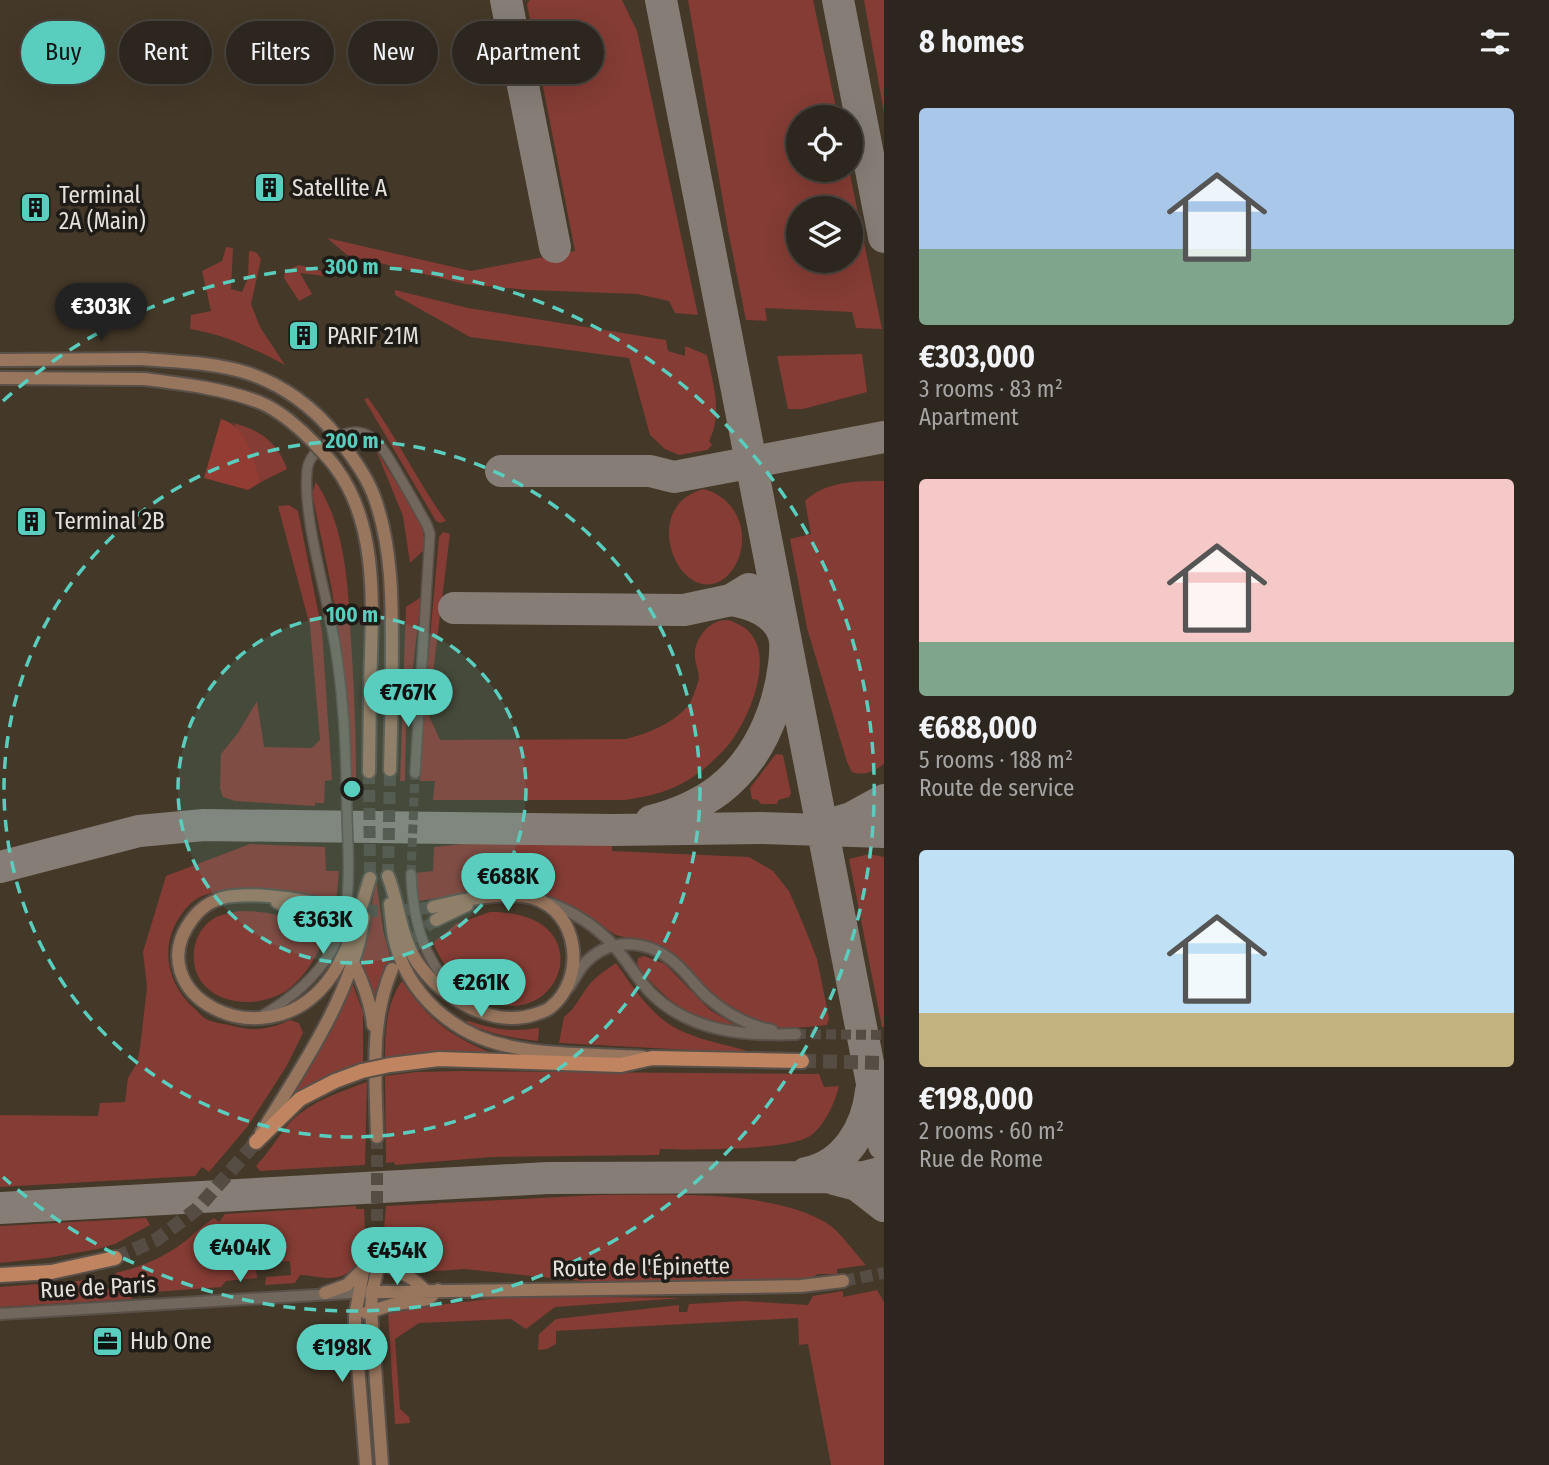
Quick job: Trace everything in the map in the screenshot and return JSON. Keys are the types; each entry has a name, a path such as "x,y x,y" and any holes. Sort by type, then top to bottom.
{"main road":[{"path":"0,360 143,359 212,365 245,372 270,384 300,401 323,419 355,461 376,501 387,546 391,595 390,770"},
{"path":"0,378 144,379 207,386 262,403 303,432 337,469 358,508 367,548 372,599 369,772"},
{"path":"433,907 513,895 533,898 549,906 570,933 575,951 567,990 550,1009 526,1017 482,1013 450,996 416,961 404,935 396,897 388,876 394,938 403,964 417,989 439,1013 468,1032 508,1046 652,1058 803,1061"},
{"path":"256,1142 306,1059 341,993 361,938 370,878 351,937 327,982 309,1000 282,1016 256,1019 225,1015 203,1004 186,983 179,963 180,944 187,926 200,909 214,901 234,896 299,900 330,906"},
{"path":"257,897 280,903 303,914 325,930"},
{"path":"436,920 484,898"},
{"path":"355,966 371,1010 376,1053 377,1137"},
{"path":"376,1053 382,998 392,969"},
{"path":"256,1142 300,1099 335,1081 390,1065 439,1059 621,1065 652,1058"},
{"path":"377,1239 384,1262 400,1274 431,1290"},
{"path":"366,1465 355,1316 377,1272 377,1239"},
{"name":"Rue de Paris","path":"325,1293 346,1285 364,1267 377,1239"},
{"path":"0,1275 51,1272 115,1258"},
{"name":"Rue de Paris","path":"364,1267 365,1292"},
{"name":"Route de l'Épinette","path":"365,1292 755,1287 843,1281"},
{"name":"Route de l'Épinette","path":"355,1316 391,1305 428,1299 431,1290"},
{"path":"365,1292 371,1311 382,1465"}],"street":[{"path":"256,1019 291,998 314,976 333,949 344,916 348,876 347,773 338,659 307,503 307,471 311,455 339,435 355,431 367,434 380,443 430,534 415,774"},
{"path":"411,874 412,906 428,954 438,972 453,989 482,1013"},
{"path":"533,898 559,906 598,930 613,946 655,996 679,1013 726,1032 753,1035 796,1034 757,1027 726,1012 706,996 676,964 650,947 632,944 613,946 587,961 567,990"},
{"name":"Rue de Paris","path":"0,1314 365,1292"}],"shaded area":[{"path":"0,0 884,0 884,1465 0,1465"},
{"path":"530,0 622,0 637,31 698,315 675,313 669,301 637,294 529,290 465,284 347,255 327,238 471,271 575,251 543,84 604,84 604,21 530,21 527,4"},
{"path":"688,0 813,0 835,105 786,105 786,182 851,182 854,196 786,196 786,273 863,273 863,237 882,329 856,328 852,312 765,308 767,321 746,320"},
{"path":"864,0 884,0 884,113"},
{"path":"226,247 233,248 231,289 242,292 248,278 249,251 256,252 261,259 251,304 260,327 285,365 239,343 190,329 191,315 211,311 202,271 222,261"},
{"path":"299,265 325,272 325,276 300,273 312,294 299,301 284,278 285,271"},
{"path":"395,290 468,308 666,340 668,351 685,356 685,346 707,355 716,398 715,420 709,441 712,445 707,450 679,455 665,449 650,435 629,358 470,337 395,295"},
{"path":"862,354 867,392 803,409 788,409 777,356"},
{"path":"368,398 446,521 436,521 364,399"},
{"path":"221,419 238,429 252,453 261,482 248,490 204,478"},
{"path":"233,423 266,438 278,451 287,469 261,482 248,444"},
{"path":"376,450 423,529 425,549 410,563 403,516"},
{"path":"884,481 884,764 861,774 852,772 847,762 807,628 790,539 811,534 805,501 813,494 842,483"},
{"path":"316,482 334,518 347,578 356,780 351,779 344,673 332,590 312,493"},
{"path":"703,489 721,497 734,511 739,520 742,540 740,554 733,569 725,578 709,584 694,581 681,569 672,553 669,534 672,516 683,500"},
{"path":"289,505 298,511 322,631 332,780 325,781 324,803 315,803 315,806 235,801 223,797 220,788 221,754 238,733 257,701 264,747 312,748 320,740 310,626 278,506"},
{"path":"443,532 450,534 429,716 440,740 626,739 652,730 669,722 690,703 699,678 695,660 696,644 708,627 726,620 745,628 755,639 759,654 756,690 732,740 712,762 690,779 667,790 640,797 625,800 433,800 435,781 420,781 439,537"},
{"path":"421,597 406,728 405,781 400,781 406,607"},
{"path":"776,754 783,755 791,793 789,797 778,800 777,804 761,804 752,799 750,788"},
{"path":"599,829 612,845 612,851 749,857 773,871 789,891 817,959 829,1018 827,1025 785,1029 755,1021 723,1005 664,947 616,935 561,901 537,893 484,891 418,901 415,873 433,871 434,847"},
{"path":"250,844 325,847 326,871 339,871 336,903 256,888 226,890 195,900 180,916 173,929 168,958 171,972 176,986 203,1017 218,1023 253,1029 268,1028 290,1020 299,1023 303,1033 286,1067 248,1126 209,1172 202,1167 195,1176 0,1187 0,1115 98,1116 100,1103 125,1102 128,1078 137,1063 140,1048 147,987 143,952 166,876"},
{"path":"869,854 884,857 884,1027 849,859"},
{"path":"376,880 383,930 392,964 379,998 374,999 359,963 364,952"},
{"path":"239,911 263,912 285,917 304,927 322,944 305,973 281,994 259,1001 235,1001 214,993 199,978 194,951 200,933 216,917"},
{"path":"490,912 525,917 548,929 559,947 560,967 552,985 537,999 517,1006 491,1002 480,997 455,979 438,954 433,943 456,924"},
{"path":"644,956 665,964 710,1010 743,1030 697,1017 665,996 637,965 638,958"},
{"path":"616,963 649,1007 662,1019 702,1039 745,1050 746,1053 559,1043 564,1017 592,982"},
{"path":"351,980 363,1012 363,1064 286,1103"},
{"path":"402,981 440,1025 492,1056 385,1059 390,1009"},
{"path":"465,1022 504,1029 539,1028 538,1041 509,1037"},
{"path":"462,1071 819,1074 824,1087 839,1086 829,1113 815,1132 798,1141 781,1144 693,1150 660,1149 659,1155 492,1157 395,1165 394,1162 386,1163 385,1076"},
{"path":"367,1082 365,1165 260,1171 256,1166 286,1127 303,1111 324,1099"},
{"path":"597,1195 714,1196 775,1204 802,1211 831,1226 866,1265 837,1269 837,1274 818,1274 807,1280 591,1282 464,1269 410,1273 399,1269 388,1258 389,1248 384,1230 386,1206"},
{"path":"356,1206 356,1209 364,1209 364,1243 357,1263 341,1276 328,1278 300,1275 295,1283 265,1285 266,1277 291,1275 290,1261 265,1263 265,1266 256,1267 257,1278 226,1281 221,1287 155,1292 146,1287 119,1283 115,1273 160,1257 214,1218 219,1222 225,1214"},
{"path":"146,1218 150,1225 115,1244 47,1258 0,1263 0,1226"},
{"path":"90,1280 111,1290 130,1294 132,1299 0,1307 0,1287"},
{"path":"877,1290 884,1302 884,1465 831,1465 808,1344 799,1345 798,1318 556,1331 556,1344 538,1350 539,1334 556,1319 679,1305 679,1312 687,1312 689,1304 744,1301 808,1305 813,1296 843,1291 843,1297"},
{"path":"515,1296 683,1298 555,1307 526,1329 511,1319 419,1323 395,1339 400,1409 409,1417 410,1423 395,1424 388,1311"}],"taxiway":[{"path":"506,0 555,247"},
{"path":"661,0 884,1145"},
{"path":"838,0 884,237"},
{"path":"501,471 650,471 674,477 884,437"},
{"path":"454,608 684,610 731,600 749,589"},
{"path":"651,821 686,809 719,790 733,778 755,750 771,717 784,665 784,637 780,626 768,614 754,606 731,600"},
{"path":"831,824 851,818 884,800"},
{"path":"0,867 139,831 204,825 613,830 761,828 884,832"},
{"path":"806,1173 832,1162 852,1143 865,1118 871,1091"},
{"path":"0,1208 548,1178 864,1177 884,1172"},
{"path":"834,1179 857,1185 884,1206"}],"tunnel":[{"path":"388,876 390,770"},
{"path":"369,772 370,878"},
{"path":"411,874 415,773"},
{"path":"330,906 381,911 433,907"},
{"path":"392,969 411,942 436,920"},
{"path":"325,930 340,943 350,958"},
{"path":"796,1034 884,1035"},
{"path":"802,1061 884,1063"},
{"path":"377,1137 377,1239"},
{"path":"115,1258 156,1240 197,1209 256,1142"},
{"path":"843,1281 884,1273"}],"place":[{"name":"Satellite A","path":"269,188"},
{"name":"Terminal 2A (Main)","path":"36,208"},
{"name":"PARIF 21M","path":"304,336"},
{"name":"Terminal 2B","path":"32,521"},
{"name":"Hub One","path":"107,1341"}]}
